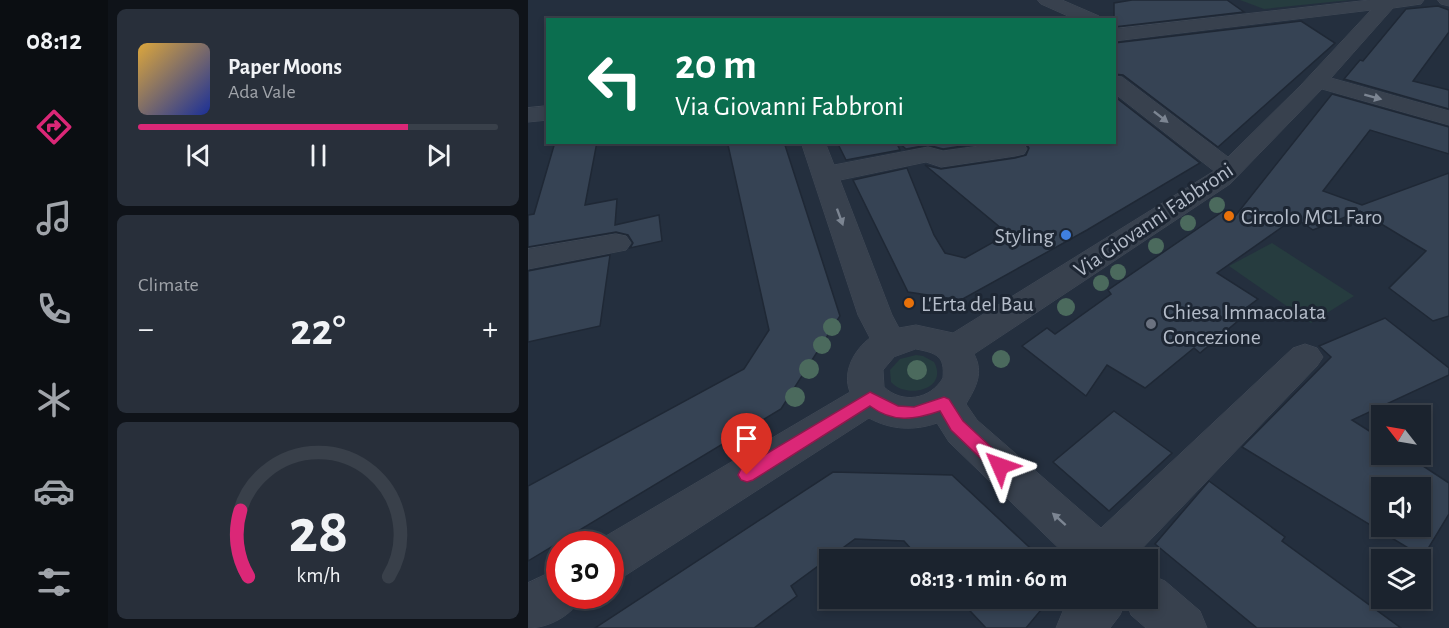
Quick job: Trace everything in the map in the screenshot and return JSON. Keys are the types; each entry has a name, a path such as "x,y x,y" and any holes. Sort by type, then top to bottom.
{"street":[{"path":"1047,0 1089,18"},
{"path":"1116,35 1415,0"},
{"name":"Via Giovanni Fabbroni","path":"955,349 1199,192 1229,170 1317,81 1387,4"},
{"path":"1321,12 1347,27 1362,31 1361,16 1345,9"},
{"path":"1317,81 1449,118"},
{"path":"1116,84 1229,170"},
{"path":"528,115 546,113"},
{"path":"814,144 872,308 891,343"},
{"path":"824,175 928,154 940,159 1015,149"},
{"path":"528,259 616,243"},
{"path":"928,337 955,349 961,357 963,376 953,396 944,403 914,413 898,413 884,408 870,398 864,388 865,369 879,350 891,343 903,339 928,337"},
{"path":"1125,549 1305,357"},
{"path":"624,550 870,398"},
{"path":"944,403 963,431 1080,549"},
{"path":"528,610 546,599"},
{"path":"1158,607 1183,628"},
{"path":"1080,628 1088,609"}],"green space":[{"path":"1240,0 1350,0 1264,9"},
{"path":"1272,243 1354,296 1311,323 1229,266"},
{"path":"916,355 934,362 937,371 936,379 931,385 916,391 898,387 891,382 890,370 900,359"}],"building":[{"path":"1132,0 1227,0 1244,12 1116,27 1114,3"},
{"path":"1438,6 1449,10 1449,32 1413,81 1449,90 1449,109 1344,79 1360,60 1363,61 1406,9"},
{"path":"1301,21 1335,43 1218,147 1123,75 1116,74 1116,43"},
{"path":"1332,94 1449,127 1449,154 1370,130 1323,191 1362,205 1449,173 1449,316 1433,321 1389,288 1426,251 1360,211 1313,230 1295,218 1217,273 1258,299 1234,317 1239,320 1200,353 1194,348 1145,388 1107,365 1086,396 1022,346 1047,328 1055,334 1111,294 1108,290 1225,210 1236,215"},
{"path":"1116,98 1200,163 1087,230 961,300 908,292 853,180 907,168 934,235 945,253 965,258 1008,234 925,165 941,169 1015,158 1026,155 1029,148 1026,144 1116,144"},
{"path":"554,144 597,144 585,205 617,199 615,225 659,215 662,241 630,248 633,243 628,235 616,232 528,247 528,215 534,214"},
{"path":"785,144 840,316 781,409 578,531 546,531 546,550 528,561 528,486 744,369 769,330 728,145"},
{"path":"838,144 897,144 900,150 846,160"},
{"path":"900,144 975,144 943,149 928,145 906,149"},
{"path":"610,255 600,326 528,342 528,271"},
{"path":"1385,318 1449,368 1449,375 1384,405 1371,405 1371,411 1352,420 1371,432 1371,465 1422,465 1449,483 1449,514 1428,549 1410,549 1390,537 1431,537 1431,477 1371,477 1371,525 1242,447 1331,357 1319,346"},
{"path":"1114,411 1172,453 1109,511 1053,462"},
{"path":"833,472 952,475 1031,549 911,549 904,541 855,539 841,549 819,549 819,565 791,586 797,596 754,628 595,628"},
{"path":"1209,481 1285,537 1282,541 1371,606 1371,609 1375,609 1401,628 1257,628 1155,544"},
{"path":"968,609 1042,609 1026,628 986,628"}],"place":[{"name":"Circolo MCL Faro","path":"1229,216"},
{"name":"Styling","path":"1066,235"},
{"name":"L'Erta del Bau","path":"909,303"},
{"name":"Chiesa Immacolata Concezione","path":"1151,324"}],"route":[{"path":"747,475 870,398 874,403 898,413 930,410 944,403 957,425 1000,466"}]}
